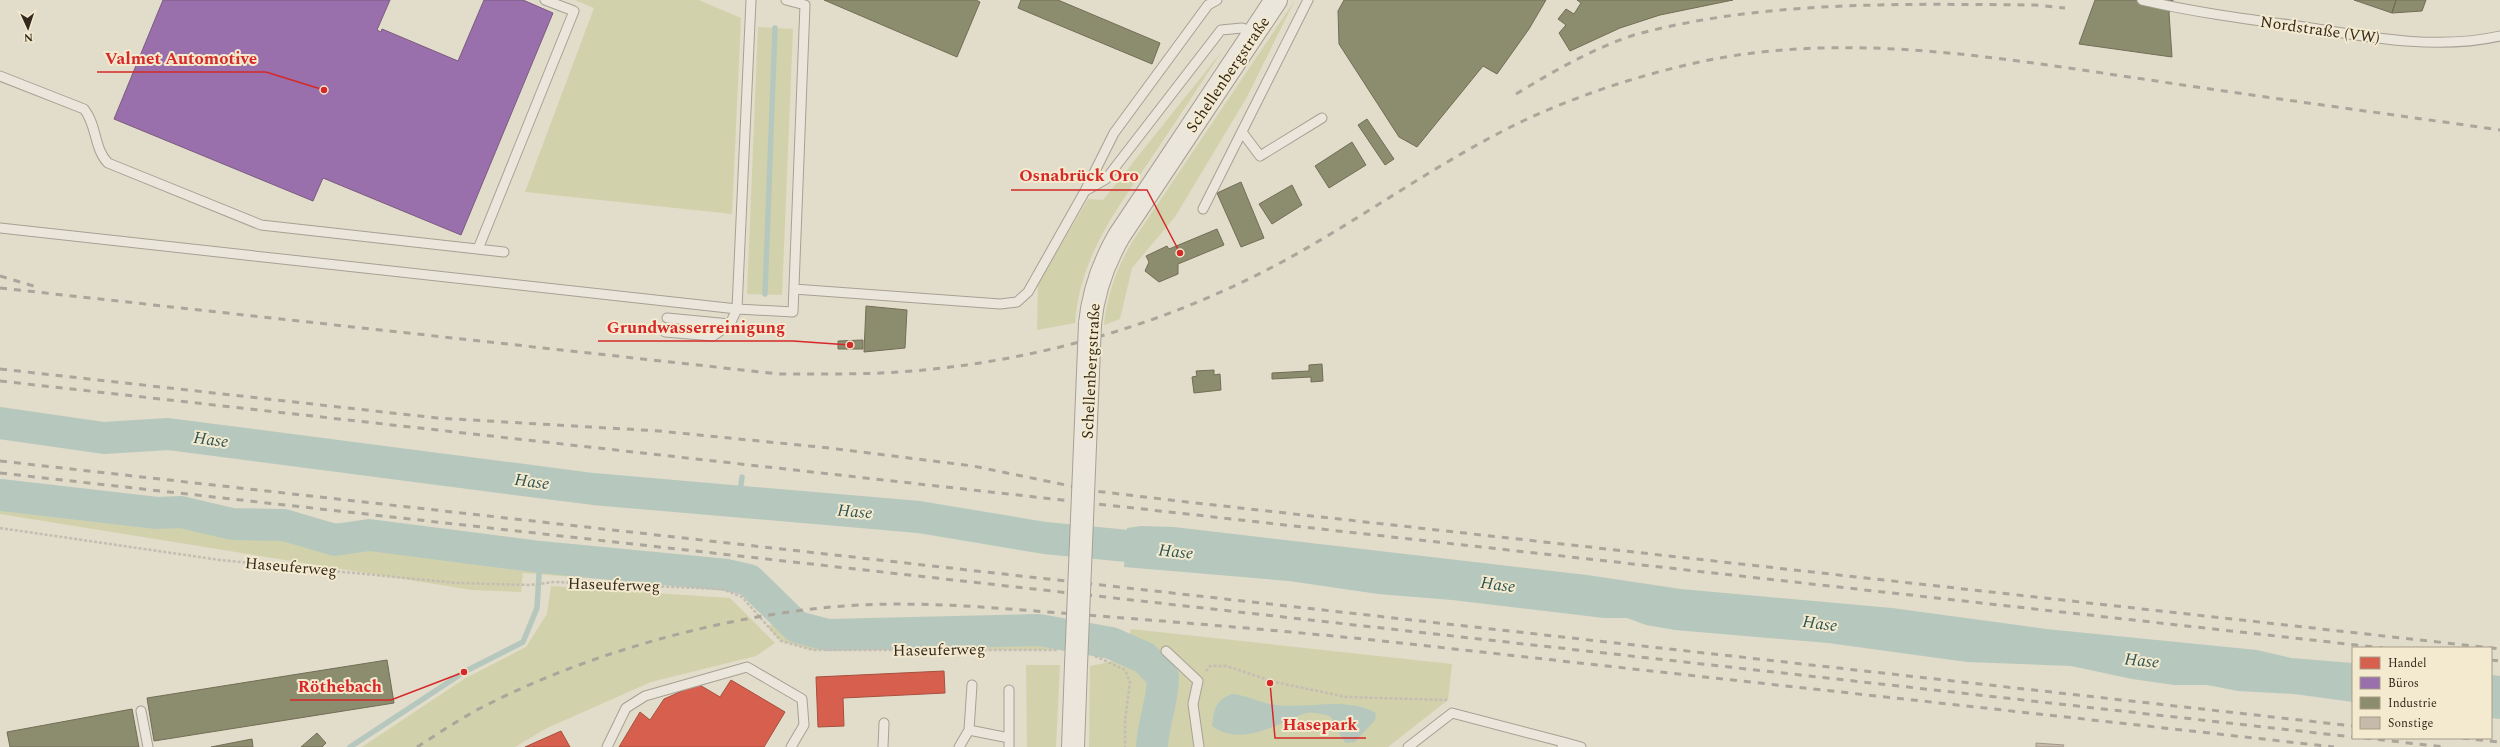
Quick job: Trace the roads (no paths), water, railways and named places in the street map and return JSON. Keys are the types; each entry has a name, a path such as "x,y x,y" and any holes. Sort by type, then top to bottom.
{"street":[{"name":"Schellenbergstraße","path":"1073,747 1084,660 1090,324 1095,290 1103,264 1124,229 1276,0"}],"lane":[{"path":"478,249 574,11 545,0"},
{"path":"665,332 713,336 730,324 736,308 752,0"},
{"path":"0,228 736,308 793,312 805,5 786,0"},
{"path":"794,289 1000,304 1017,302 1028,292 1085,191 1114,133 1208,5 1217,0"},
{"path":"1203,209 1308,0"},
{"name":"Nordstraße (VW)","path":"2142,0 2178,9 2391,40 2446,41 2500,36"},
{"path":"1085,191 1106,178 1221,30 1242,28 1254,32"},
{"path":"0,76 84,109 90,117 103,158 108,163 261,225 504,252"},
{"path":"1242,132 1260,156 1322,118"},
{"path":"667,318 730,324"},
{"path":"1166,651 1198,681 1194,704 1199,747"},
{"path":"607,747 626,708 645,696 747,667 802,699 804,725 791,747"},
{"path":"959,747 969,730 972,685"},
{"path":"969,730 1009,743 1009,690"},
{"path":"141,711 148,747"},
{"path":"1408,747 1452,713 1562,745 1581,747"},
{"path":"883,747 884,723"}],"water":[{"path":"1141,526 1174,527 1587,575 1681,589 1892,608 2046,629 2257,650 2291,658 2352,663 2352,702 2294,694 2238,691 2207,685 2174,685 2132,679 2071,666 1967,662 1828,643 1675,630 1646,625 1627,618 1604,618 1452,600 1378,594 1289,581 1124,567 1127,528"},
{"path":"2492,675 2500,676 2500,719 2492,718"},
{"path":"1232,694 1276,705 1352,705 1376,713 1375,720 1355,742 1346,743 1341,737 1330,716 1313,713 1303,714 1258,732 1234,735 1223,732 1212,726 1216,706 1226,696"}],"waterway":[{"path":"765,294 775,28"},
{"name":"Hase","path":"0,423 104,438 168,434 593,489 919,517 1045,538 1169,550"},
{"path":"739,501 742,477"},
{"name":"Hase","path":"0,495 157,513 181,512 232,524 284,525 335,540 369,535 540,557 727,575 749,580 797,627 828,635 1039,630 1111,643 1145,658 1163,677 1163,686 1154,729 1152,747"},
{"path":"350,747 464,672 523,642 537,608 540,557"}],"railway":[{"path":"1516,94 1574,61 1603,47 1634,35 1732,15 1833,6 1934,4 2035,5 2065,8"},
{"path":"0,288 779,374 856,374 895,372 980,363 1026,355 1118,331 1162,316 1249,279 1291,257 1465,152 1525,120 1590,93 1658,72 1704,61 1759,52 1814,48 1869,48 1979,56 2500,130"},
{"path":"0,276 40,288"},
{"path":"0,369 437,418 659,431 829,448 973,466 1095,491 2482,647"},
{"path":"0,381 2374,647"},
{"path":"0,461 2352,726"},
{"path":"0,473 2352,737"},
{"path":"417,747 475,711 514,692 596,659 639,645 726,623 769,615 812,609 880,604 949,605 1214,625 1342,637 2334,747"},
{"path":"2492,648 2500,649"},
{"path":"2492,660 2500,661"},
{"path":"2373,739 2445,747"},
{"path":"2472,739 2500,742"}],"place":[{"name":"Valmet Automotive","path":"324,90"},
{"name":"Osnabrück Oro","path":"1180,253"},
{"name":"Grundwasserreinigung","path":"850,345"},
{"name":"Röthebach","path":"464,672"},
{"name":"Hasepark","path":"1270,683"}]}
